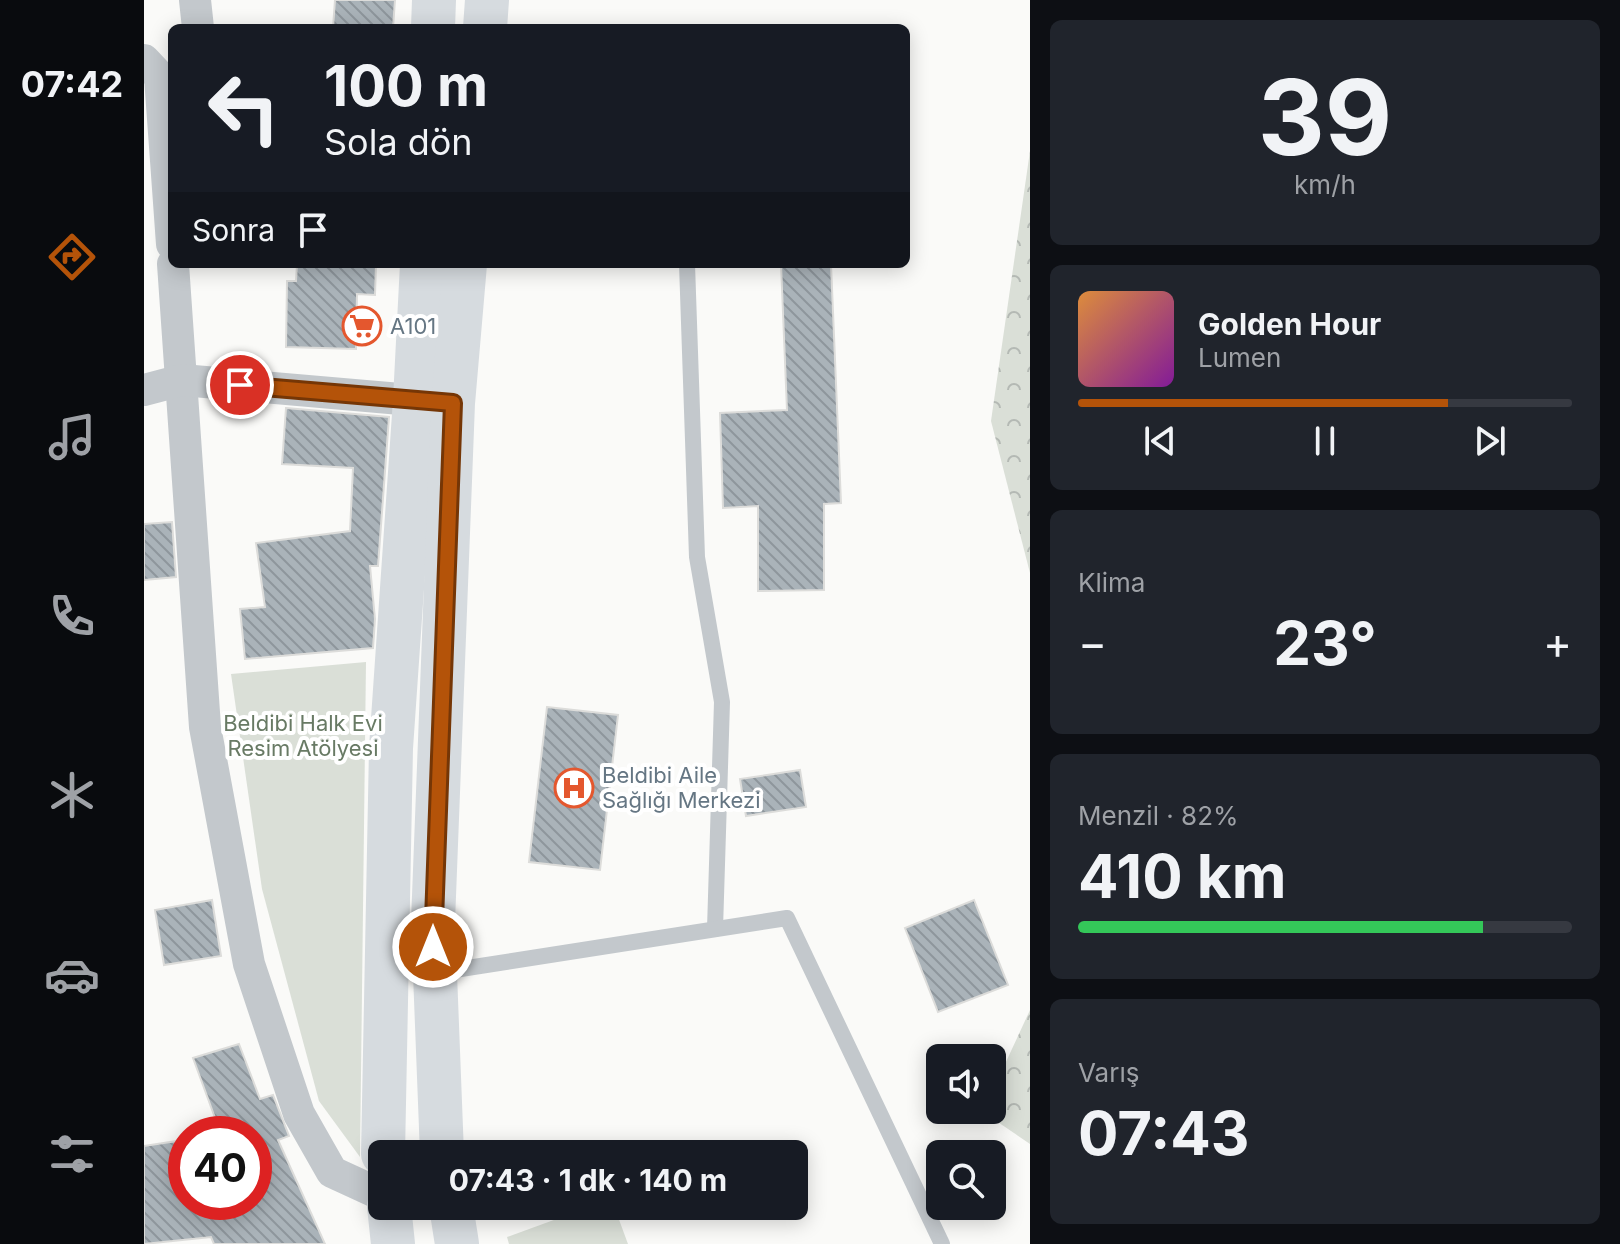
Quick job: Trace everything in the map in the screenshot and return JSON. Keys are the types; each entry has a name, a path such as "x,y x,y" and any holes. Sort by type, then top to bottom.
{"street":[{"path":"195,0 198,24"},
{"path":"433,24 434,0"},
{"path":"485,24 487,0"},
{"path":"159,68 168,190"},
{"path":"173,268 205,727 249,964 299,1114 332,1172 368,1189"},
{"path":"422,268 434,402 433,922 441,1140"},
{"path":"383,1140 391,748 434,402 464,268"},
{"path":"144,390 182,380 434,402"},
{"path":"390,1220 393,1244"}],"lane":[{"path":"687,268 697,557 722,702 715,929"},
{"path":"434,973 787,918 942,1244"}],"green space":[{"path":"1030,151 1030,573 991,421"},
{"name":"Beldibi Halk Evi Resim Atölyesi","path":"366,662 360,1157 319,1101 262,889 231,674"},
{"path":"1030,1010 1030,1144 1001,1124 1006,1124 1006,1062"},
{"path":"554,1220 619,1220 628,1244 509,1244 507,1237"}],"building":[{"path":"335,0 395,0 393,24 333,24"},
{"path":"297,268 376,268 375,295 357,294 356,349 286,347 287,281 296,281"},
{"path":"781,268 831,268 841,503 824,504 824,590 758,591 758,506 723,508 720,413 787,410"},
{"path":"286,408 389,417 378,566 370,566 375,619 373,648 245,659 240,609 265,607 256,543 350,531 353,468 282,464"},
{"path":"172,522 176,577 144,580 144,524"},
{"name":"Beldibi Aile Sağlığı Merkezi","path":"547,707 618,715 600,870 529,862"},
{"path":"800,770 806,807 746,816 740,779"},
{"path":"212,900 221,956 164,965 155,910"},
{"path":"974,900 1008,985 938,1012 905,928"},
{"path":"239,1044 260,1099 273,1095 289,1136 278,1140 325,1244 214,1244 211,1237 144,1244 144,1146 168,1142 168,1220 272,1220 272,1116 214,1116 193,1058"}],"place":[{"name":"A101","path":"362,326"},
{"name":"Beldibi Aile Sağlığı Merkezi","path":"574,788"}],"route":[{"path":"240,385 453,403 433,947"}]}
